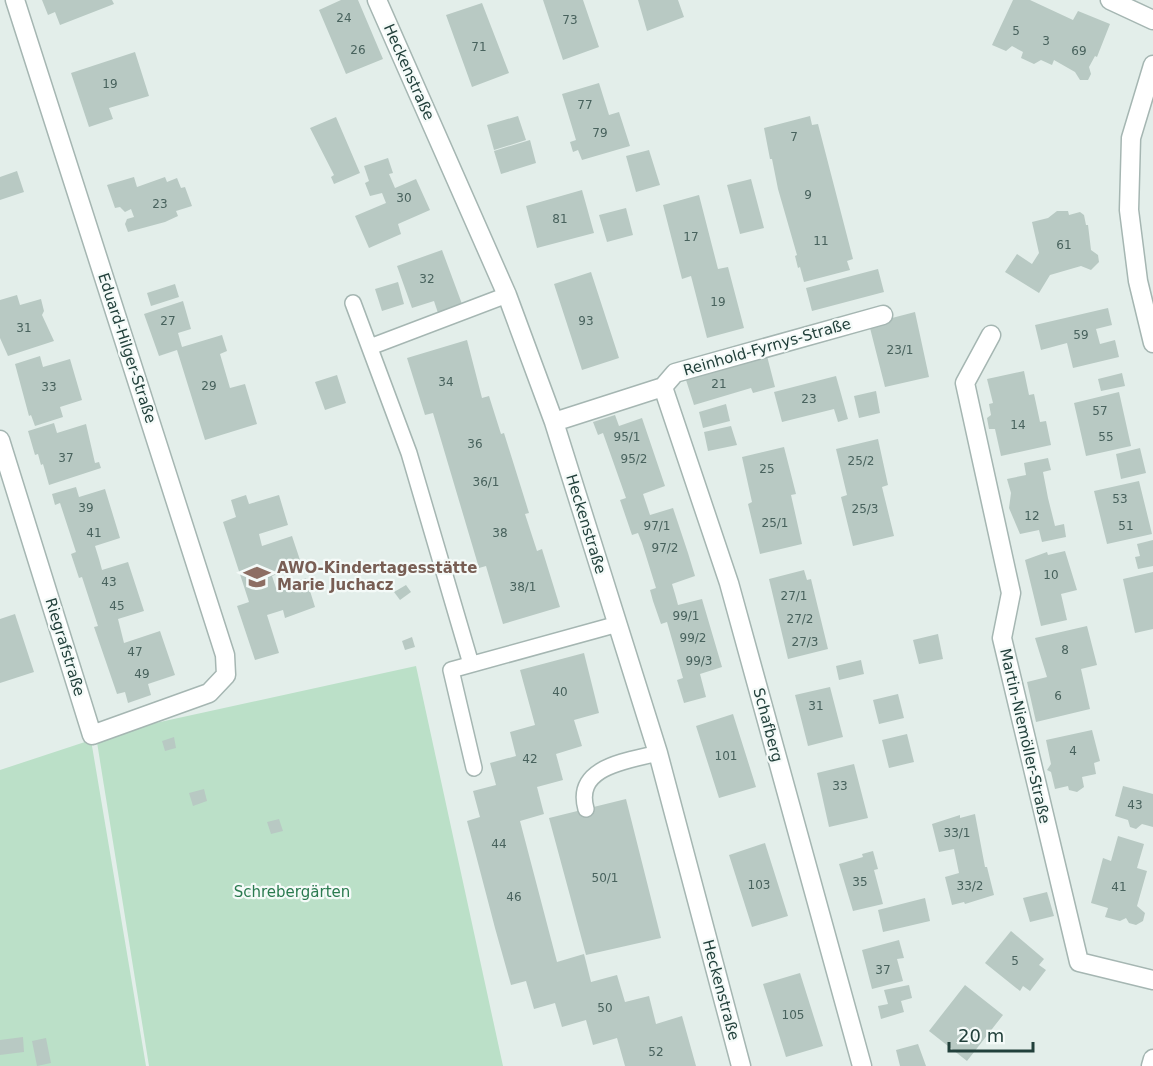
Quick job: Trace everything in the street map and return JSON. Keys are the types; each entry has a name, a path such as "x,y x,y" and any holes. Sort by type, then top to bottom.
{"street":[{"name":"Eduard-Hilger-Straße","path":"15,0 225,655 226,675 209,693"},
{"path":"1110,0 1153,20"},
{"name":"Heckenstraße","path":"382,1 507,295 554,422 658,753 741,1066"},
{"path":"1153,65 1131,138 1129,210 1138,281 1153,343"},
{"name":"Reinhold-Fyrnys-Straße","path":"554,422 663,387 675,373 884,315"},
{"name":"Martin-Niemöller-Straße","path":"991,336 965,383 1011,593 1002,638 1079,963 1153,980"},
{"name":"Schafberg","path":"663,387 729,582 862,1066"},
{"name":"Riegrafstraße","path":"0,440 92,735 209,693"},
{"path":"1151,1066 1153,1059"}],"lane":[{"path":"370,347 507,295"},
{"path":"353,303 409,453 471,664"},
{"path":"474,768 451,670 618,624"},
{"path":"586,809 585,784 599,769 658,753"}],"green space":[{"name":"Schrebergärten","path":"416,666 503,1066 149,1066 96,736"},
{"path":"91,740 146,1066 0,1066 0,770"}],"building":[{"path":"42,0 112,0 114,4 60,25 55,12 48,15"},
{"path":"341,0 358,0 383,59 346,74 319,10"},
{"path":"543,0 583,0 599,47 563,60"},
{"path":"638,0 678,0 684,17 647,31"},
{"path":"1013,0 1030,0 1073,20 1078,11 1110,24 1097,57 1095,56 1089,67 1091,74 1088,80 1080,80 1075,72 1054,60 1052,65 1041,60 1034,64 1021,58 1023,52 1012,46 1006,51 992,45"},
{"path":"482,3 509,73 472,87 446,15"},
{"path":"135,52 149,96 109,108 113,119 89,127 71,73"},
{"path":"599,83 609,115 619,112 630,146 582,160 578,150 573,152 570,142 576,140 562,94"},
{"path":"518,116 526,140 494,150 487,125"},
{"path":"810,116 812,125 818,124 853,259 847,261 850,270 804,282 800,267 798,268 795,256 797,255 772,159 770,159 764,128"},
{"path":"336,117 360,173 334,184 331,177 334,175 310,128"},
{"path":"530,140 536,163 501,174 494,151"},
{"path":"649,150 660,185 636,192 626,156"},
{"path":"388,158 393,173 389,174 395,188 416,179 430,210 398,224 401,234 369,248 355,216 386,203 382,193 370,196 365,183 369,181 364,166"},
{"path":"17,171 24,192 0,200 0,177"},
{"path":"134,177 137,187 165,177 167,182 177,178 181,188 185,187 192,206 176,211 178,216 165,222 128,232 125,224 127,219 134,217 131,209 125,212 120,207 115,208 107,185"},
{"path":"751,179 764,228 740,234 727,185"},
{"path":"582,190 594,233 537,248 526,206"},
{"path":"699,195 718,269 728,267 744,328 707,338 691,276 682,279 663,205"},
{"path":"626,208 633,235 607,242 599,215"},
{"path":"1057,211 1068,211 1069,215 1080,212 1084,215 1086,225 1088,225 1091,250 1098,255 1099,262 1091,270 1081,266 1050,275 1039,293 1005,272 1017,254 1032,264 1039,253 1032,222 1048,218"},
{"path":"442,250 462,304 438,313 434,301 412,308 397,266"},
{"path":"878,269 884,292 812,311 806,288"},
{"path":"591,272 619,358 582,370 554,284"},
{"path":"398,282 404,304 382,311 375,289"},
{"path":"175,284 179,297 151,306 147,293"},
{"path":"17,295 20,305 41,299 44,311 42,315 54,341 8,356 0,338 0,300"},
{"path":"183,301 191,329 178,333 182,347 222,335 227,351 220,354 230,388 245,384 257,424 205,440 177,350 159,356 144,314"},
{"path":"1108,308 1112,325 1096,329 1100,344 1115,340 1119,357 1073,368 1067,343 1041,350 1035,325"},
{"path":"915,312 929,377 885,387 869,324"},
{"path":"467,340 482,398 489,396 501,434 504,433 529,513 525,514 537,551 542,549 560,607 503,624 486,566 479,568 433,413 425,415 407,358"},
{"path":"40,356 43,367 70,359 82,400 60,407 63,417 35,426 31,415 29,416 15,364"},
{"path":"767,356 775,387 753,393 751,388 694,405 686,380"},
{"path":"1024,371 1029,395 1034,394 1040,422 1046,421 1051,445 1001,456 995,429 989,429 987,418 991,415 989,404 993,403 987,379"},
{"path":"1122,373 1125,386 1101,391 1098,379"},
{"path":"337,375 346,403 325,410 315,382"},
{"path":"836,376 848,419 838,422 834,409 782,422 774,392"},
{"path":"876,391 880,413 859,418 854,396"},
{"path":"1119,392 1131,446 1086,456 1074,403"},
{"path":"726,404 730,421 703,428 699,412"},
{"path":"615,415 619,426 642,418 665,486 643,494 650,515 673,508 688,553 695,576 672,584 678,605 702,599 722,667 700,674 706,697 684,703 677,680 683,678 667,622 661,624 653,601 650,590 656,588 642,543 638,533 632,535 620,500 626,498 603,433 598,435 593,422"},
{"path":"54,423 57,433 86,424 95,463 99,462 101,468 49,485 43,464 41,465 38,454 35,455 28,431"},
{"path":"731,426 737,445 708,451 704,432"},
{"path":"878,439 888,485 882,487 894,536 853,546 841,497 847,495 836,449"},
{"path":"784,447 796,494 791,495 802,544 760,554 748,504 752,502 742,457"},
{"path":"1140,448 1146,473 1121,479 1116,454"},
{"path":"1048,458 1051,470 1043,472 1048,498 1055,526 1064,524 1066,537 1042,542 1039,530 1020,534 1009,508 1011,493 1007,479 1026,475 1024,463"},
{"path":"1139,481 1152,534 1107,544 1094,491"},
{"path":"76,487 79,497 105,489 120,538 95,546 102,570 128,562 144,611 118,619 124,643 160,631 175,675 148,684 151,695 128,703 125,692 117,694 94,627 98,626 82,577 79,578 71,554 76,552 60,503 55,505 52,494"},
{"name":"AWO-Kindertagesstätte Marie Juchacz","path":"246,495 249,504 279,495 288,525 259,534 262,546 292,536 302,566 272,576 276,588 306,578 315,607 285,618 283,610 267,615 279,653 255,660 237,606 249,602 223,522 236,517 231,500"},
{"path":"1153,540 1153,566 1138,569 1135,557 1140,556 1137,544"},
{"path":"1065,551 1077,590 1061,594 1067,620 1041,626 1025,560 1047,552 1048,555"},
{"path":"804,570 807,580 811,579 828,649 788,659 769,579"},
{"path":"1153,572 1153,629 1135,633 1123,579"},
{"path":"406,585 411,592 400,600 394,592"},
{"path":"15,614 34,672 0,683 0,619"},
{"path":"1087,626 1097,665 1081,669 1090,709 1036,722 1027,682 1047,677 1035,638"},
{"path":"938,634 943,659 919,664 913,640"},
{"path":"412,637 415,647 405,650 402,641"},
{"path":"584,653 599,713 574,720 582,746 556,754 563,780 537,787 544,814 520,821 557,962 584,954 591,982 617,975 625,1002 649,996 656,1024 682,1016 696,1066 625,1066 617,1038 593,1045 586,1020 562,1027 555,1003 534,1009 526,981 511,985 495,928 467,821 480,817 473,791 496,785 490,763 516,756 510,732 535,725 520,670"},
{"path":"861,660 864,674 839,680 836,666"},
{"path":"830,687 843,737 808,746 795,695"},
{"path":"898,694 904,718 879,724 873,700"},
{"path":"733,714 756,787 719,798 696,726"},
{"path":"1092,730 1100,761 1094,763 1096,774 1082,777 1084,787 1077,792 1069,790 1068,786 1055,789 1051,772 1047,770 1051,764 1046,740"},
{"path":"907,734 914,762 889,768 882,740"},
{"path":"174,737 176,748 165,751 162,741"},
{"path":"854,764 868,818 829,827 817,773"},
{"path":"1123,786 1153,794 1153,827 1142,824 1136,829 1130,827 1128,820 1115,816"},
{"path":"204,789 207,801 193,806 189,793"},
{"path":"626,799 661,938 586,955 549,818"},
{"path":"975,814 985,867 987,867 994,895 965,904 964,902 952,905 945,877 959,873 954,849 939,852 932,824 960,815 960,818"},
{"path":"279,819 283,831 271,834 267,822"},
{"path":"1118,836 1144,844 1137,868 1147,871 1137,906 1145,913 1143,921 1136,925 1129,923 1126,918 1120,921 1105,917 1108,908 1091,903 1103,858 1111,861"},
{"path":"765,843 788,916 752,927 729,855"},
{"path":"873,851 878,869 874,870 883,904 853,911 839,864 863,857 862,854"},
{"path":"1047,892 1054,916 1030,922 1023,898"},
{"path":"925,898 930,921 883,932 878,910"},
{"path":"1011,931 1044,959 1039,965 1046,970 1030,991 1023,986 1020,991 985,963"},
{"path":"899,940 904,958 897,959 903,981 872,989 862,950"},
{"path":"800,973 823,1046 786,1057 763,984"},
{"path":"909,985 912,998 901,1001 904,1012 881,1019 878,1006 888,1004 884,990"},
{"path":"965,985 1003,1015 967,1061 929,1031"},
{"path":"23,1037 24,1052 0,1055 0,1040"},
{"path":"46,1038 51,1063 37,1066 32,1041"},
{"path":"918,1044 926,1066 900,1066 896,1050"}],"place":[{"name":"AWO-Kindertagesstätte Marie Juchacz","path":"257,577"}]}
